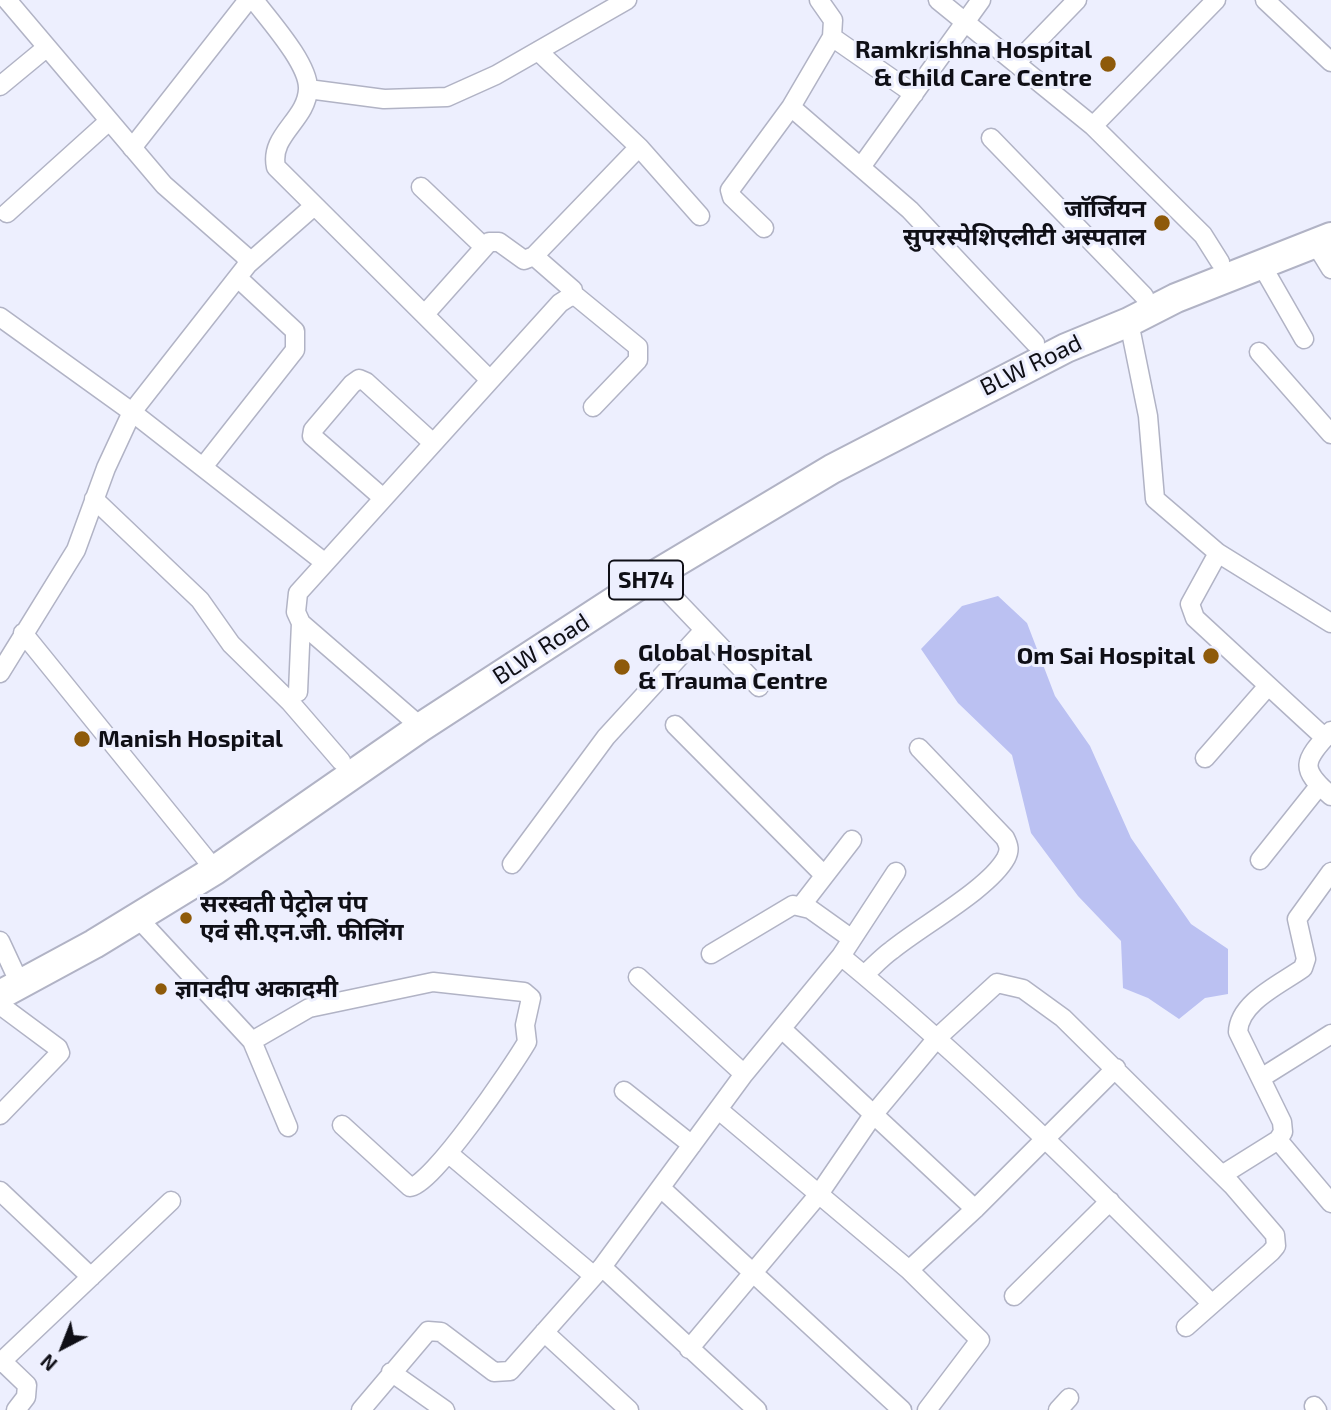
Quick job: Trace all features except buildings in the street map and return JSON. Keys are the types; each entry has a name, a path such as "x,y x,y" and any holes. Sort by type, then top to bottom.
{"main road":[{"name":"SH74","path":"8,980 113,913 209,863 341,761 415,722 518,641 632,570 854,441 1144,296 1179,288 1220,262 1328,228"},
{"name":"BLW Road","path":"8,980 138,918 209,863 415,722 832,469 1050,343 1129,322 1179,288 1261,264 1328,228"}],"street":[{"path":"6,0 164,185 245,256 244,271 295,331 298,341 295,350 203,467"},
{"path":"132,148 248,0"},
{"path":"254,0 297,59 308,89 301,111 275,148 276,167 490,380"},
{"path":"308,89 384,99 447,97 468,89 627,0"},
{"path":"764,228 732,197 730,190 791,107 832,37 833,20 819,0"},
{"path":"938,0 1093,127 1203,235 1220,262"},
{"path":"861,167 981,0"},
{"path":"1016,63 1077,0"},
{"path":"1093,127 1216,0"},
{"path":"1265,0 1331,62"},
{"path":"832,37 914,94"},
{"path":"0,86 46,48"},
{"path":"538,51 639,147 700,216"},
{"path":"791,107 910,210 1050,343"},
{"path":"7,214 109,121"},
{"path":"991,138 1144,296"},
{"path":"425,314 493,240 524,260 534,257 639,147"},
{"path":"421,187 484,247"},
{"path":"0,673 75,550 132,412 244,271 314,206"},
{"path":"1328,228 1331,269"},
{"path":"534,257 573,290"},
{"path":"1261,264 1304,339"},
{"path":"298,692 301,623 295,603 298,593 560,303 571,296 577,297 638,347 640,353 638,360 593,407"},
{"path":"0,317 132,412 324,562"},
{"path":"1129,322 1148,416 1155,499 1218,553 1331,623"},
{"path":"1259,352 1331,434"},
{"path":"383,498 312,436 313,430 352,384 359,379 366,382 432,443"},
{"path":"94,499 200,600 231,644 290,702 341,761"},
{"path":"1218,553 1190,604 1195,618 1328,735 1308,759 1307,770 1325,791 1260,860"},
{"path":"653,576 759,687"},
{"path":"301,623 415,722"},
{"path":"512,864 606,737 703,631"},
{"path":"23,633 209,863"},
{"path":"1205,758 1268,685"},
{"path":"675,725 824,876"},
{"path":"863,975 891,950 967,895 1000,867 1007,856 1009,847 1006,838 919,748"},
{"path":"801,906 852,840"},
{"path":"361,1410 428,1331 435,1330 494,1373 506,1374 598,1272 720,1111 744,1074 783,1030 841,956 896,872"},
{"path":"1222,1175 1278,1140 1283,1132 1282,1122 1238,1032 1239,1020 1246,1009 1303,968 1306,959 1297,919 1331,872"},
{"path":"710,954 793,905 801,906 852,939"},
{"path":"138,918 252,1041 288,1127"},
{"path":"0,941 8,980"},
{"path":"841,956 938,1037 1110,1201 1212,1304"},
{"path":"638,977 744,1074"},
{"path":"252,1041 309,1009 433,982 524,992 532,1002 525,1026 527,1042 448,1153 419,1185 410,1187 342,1125"},
{"path":"689,1349 819,1194 873,1115 938,1037 991,987 1004,983 1023,989 1063,1018 1222,1175 1275,1235 1277,1241 1271,1252 1186,1327"},
{"path":"0,1005 58,1048 60,1053 0,1115"},
{"path":"783,1030 975,1209"},
{"path":"1261,1078 1331,1034"},
{"path":"909,1270 975,1209 1116,1068"},
{"path":"624,1091 692,1146"},
{"path":"720,1111 909,1270 980,1340 935,1407"},
{"path":"1278,1140 1331,1203"},
{"path":"448,1153 598,1272 757,1410"},
{"path":"662,1189 902,1410"},
{"path":"0,1191 90,1277"},
{"path":"16,1410 26,1398 27,1385 1,1362 171,1201"},
{"path":"1014,1296 1110,1201"},
{"path":"544,1332 622,1408"},
{"path":"391,1372 445,1410"}],"water":[{"path":"998,596 1027,623 1055,696 1090,746 1131,838 1191,924 1228,949 1228,994 1205,998 1179,1019 1148,998 1123,988 1121,941 1078,896 1031,833 1012,755 958,703 921,649 962,606"}],"place":[{"name":"Ramkrishna Hospital & Child Care Centre","path":"1108,64"},
{"name":"जाॅर्जियन सुपरस्पेशिएलीटी अस्पताल","path":"1162,223"},
{"name":"Om Sai Hospital","path":"1211,656"},
{"name":"Global Hospital & Trauma Centre","path":"622,667"},
{"name":"Manish Hospital","path":"82,739"},
{"name":"सरस्वती पेट्रोल पंप एवं सी.एन.जी. फीलिंग","path":"186,918"},
{"name":"ज्ञानदीप अकादमी","path":"161,989"}]}
